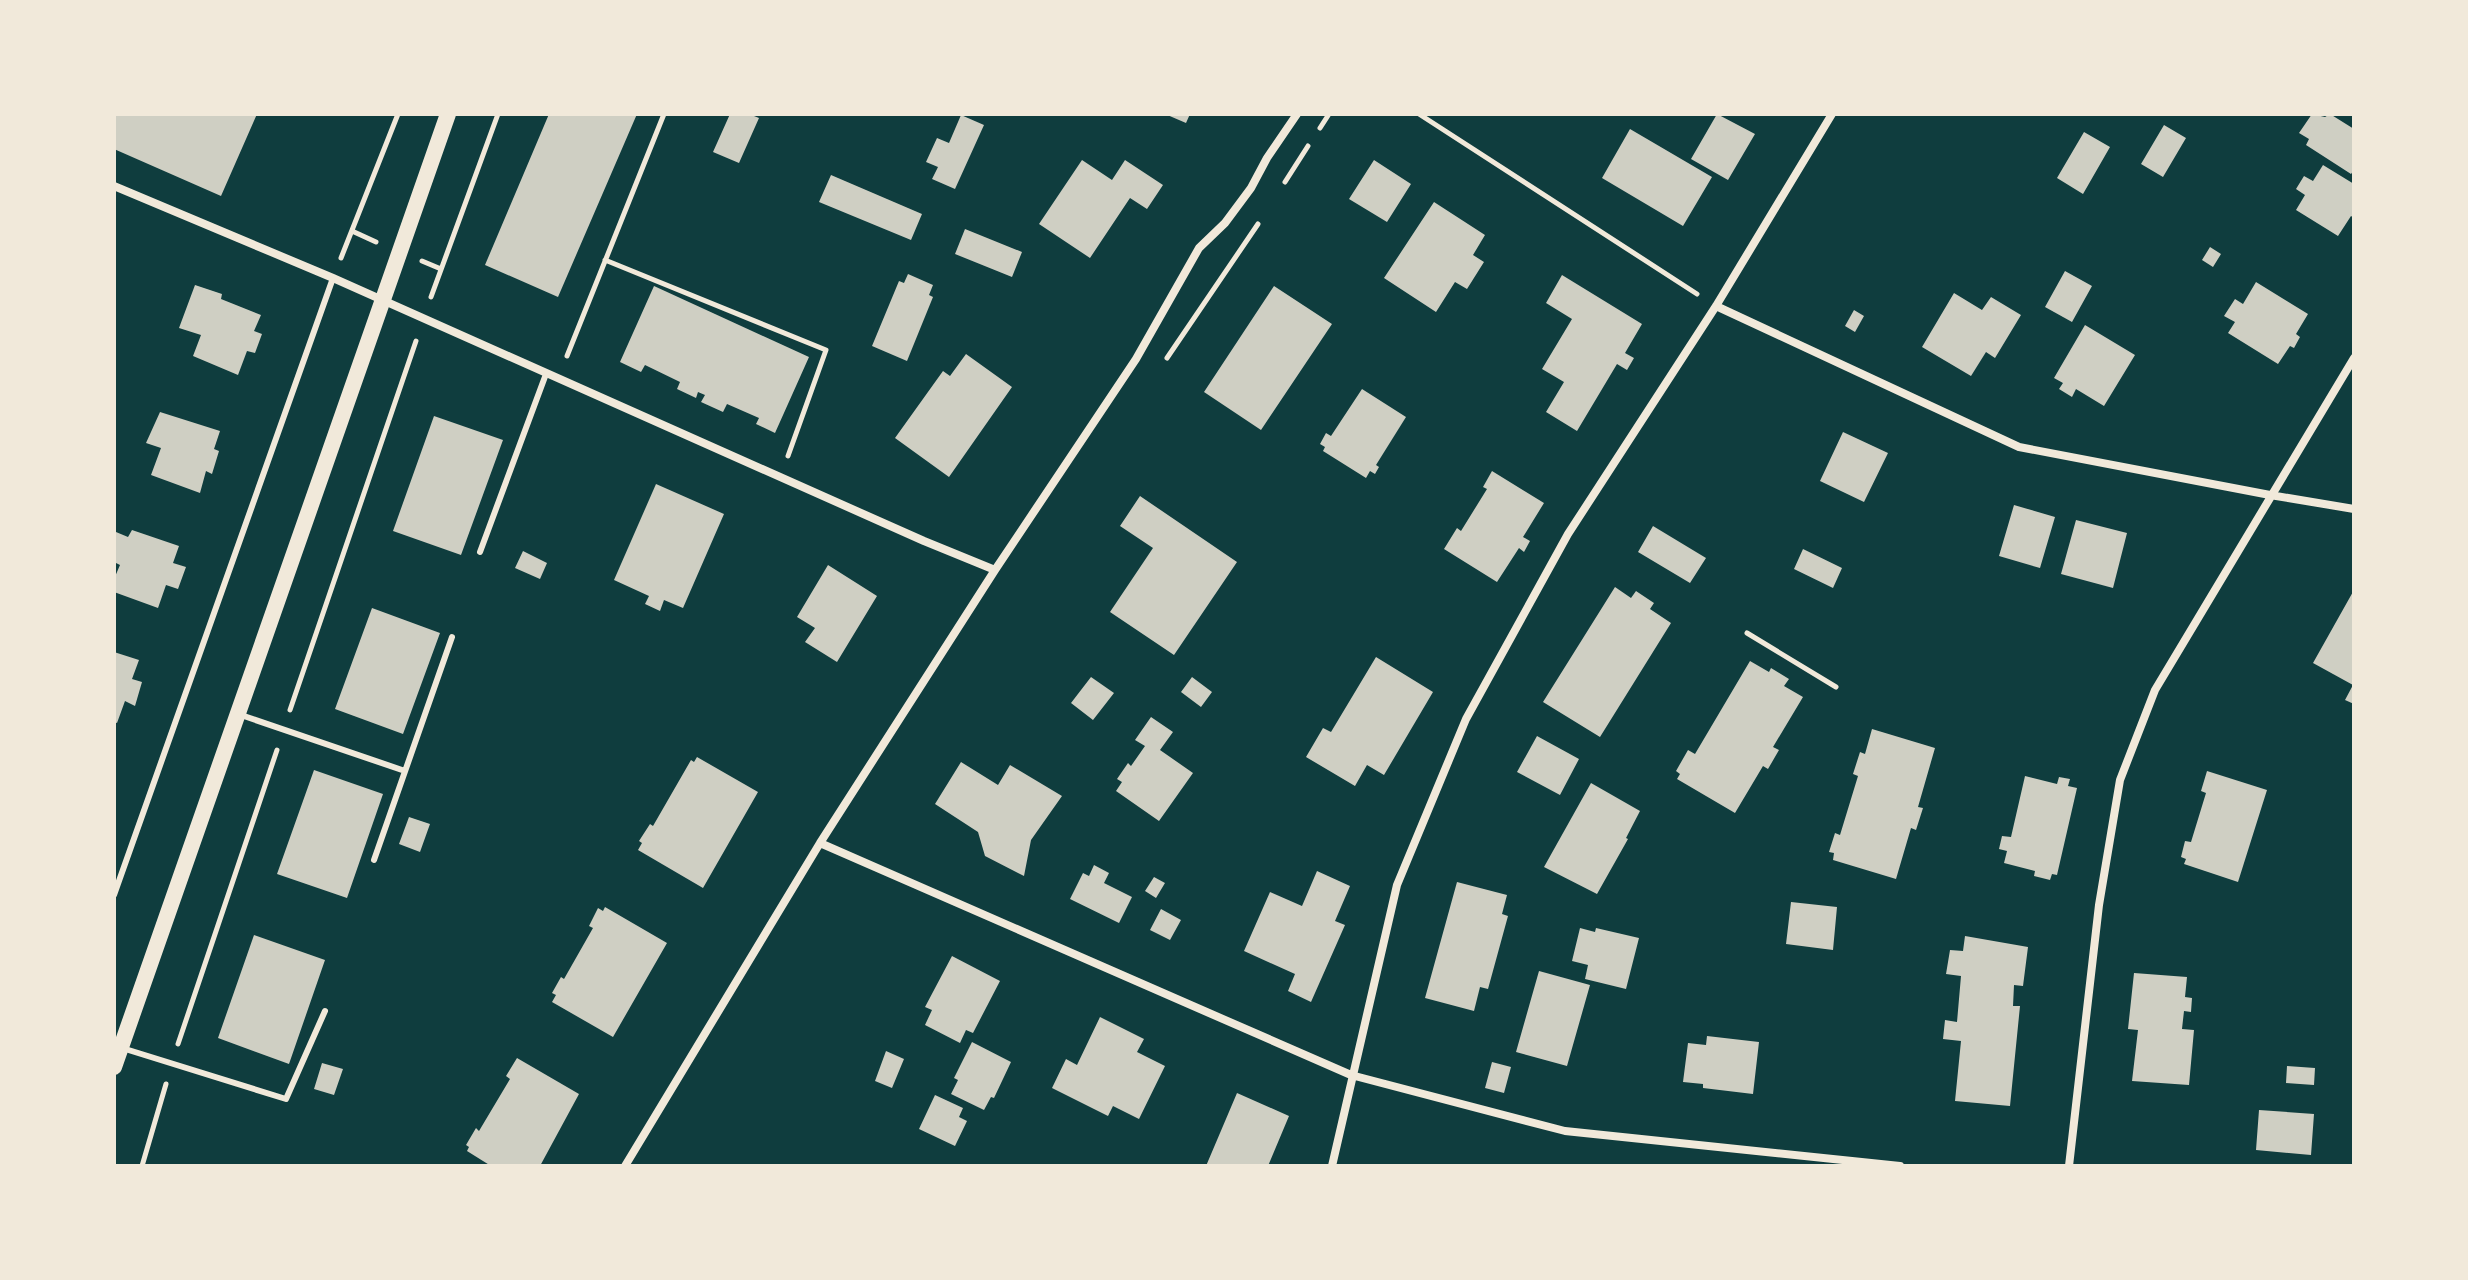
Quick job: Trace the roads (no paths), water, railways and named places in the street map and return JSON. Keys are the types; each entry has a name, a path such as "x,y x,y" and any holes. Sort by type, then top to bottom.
{"main road":[{"path":"114,1067 448,114"}],"street":[{"path":"625,1166 820,843 995,570 1136,359 1199,248 1225,223 1251,188 1297,114"},
{"path":"1332,1166 1397,885 1466,719 1568,534 1716,306 1832,114"},
{"path":"114,186 333,278 995,570"},
{"path":"1716,306 2019,447 2354,509"},
{"path":"2069,1166 2099,905 2120,780 2155,690 2354,358"},
{"path":"820,843 1351,1075 1565,1131 1900,1166"}],"lane":[{"path":"114,895 333,278"},
{"path":"480,552 546,374"},
{"path":"374,860 452,637"},
{"path":"238,714 405,771"},
{"path":"119,1047 286,1099 325,1011"}]}
